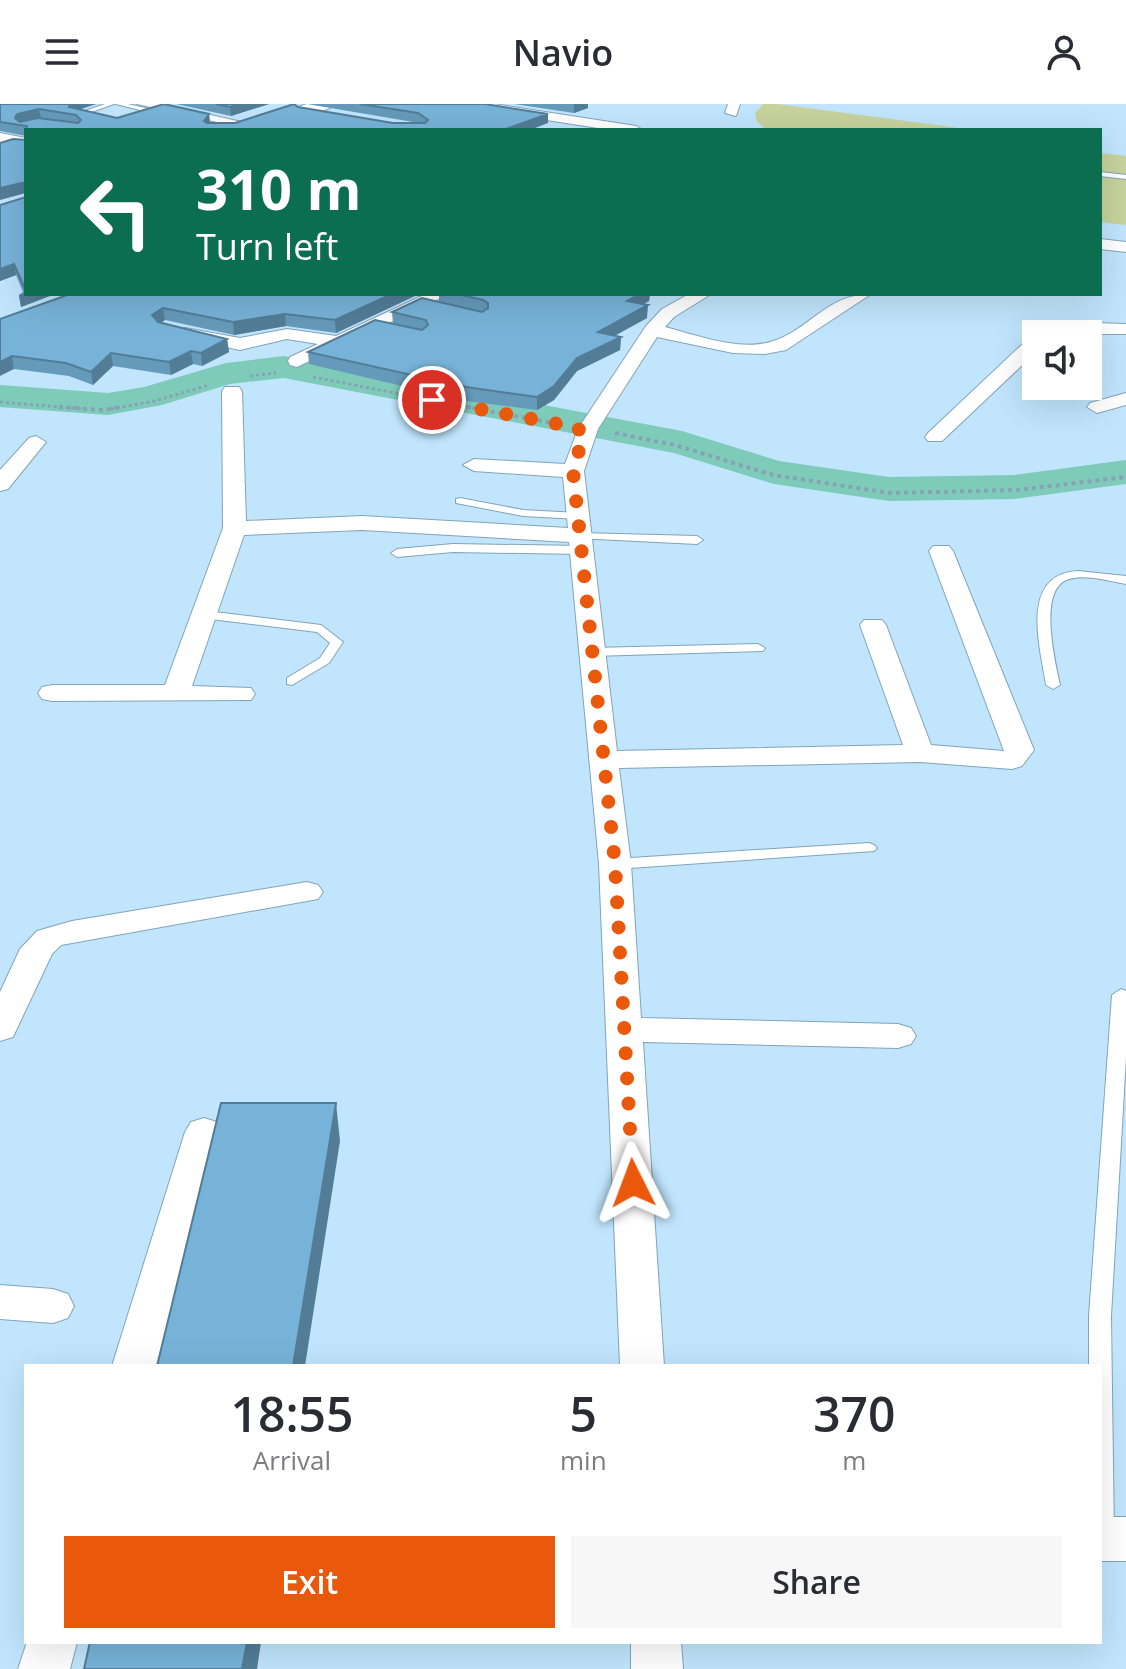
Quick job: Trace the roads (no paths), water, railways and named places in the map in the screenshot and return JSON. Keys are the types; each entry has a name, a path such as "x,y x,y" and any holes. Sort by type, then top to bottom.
{"main road":[{"path":"243,127 300,108 328,110"}],"street":[{"path":"470,104 623,128"},
{"path":"142,111 169,106 243,127"},
{"path":"1102,244 1126,247"},
{"path":"642,1364 615,864 573,471 588,428 652,330 668,313 698,296"},
{"path":"652,330 743,348 764,349 779,346 859,296"},
{"path":"294,369 338,342 382,328 431,301"},
{"path":"166,328 234,344 287,334 338,342"},
{"path":"1102,328 1126,329"},
{"path":"935,437 1022,355"},
{"path":"176,692 235,528 233,383"},
{"path":"1097,407 1126,399"},
{"path":"0,484 36,442"},
{"path":"474,465 573,471"},
{"path":"235,528 362,523 580,534"},
{"path":"602,760 920,753 1012,760 1020,750 941,551"},
{"path":"873,625 920,753"},
{"path":"52,693 241,694"},
{"path":"0,1029 37,949 49,938 72,931 307,892"},
{"path":"626,1030 898,1036"},
{"path":"135,1364 204,1132"},
{"path":"0,1302 53,1306"},
{"path":"44,1669 51,1644"},
{"path":"656,1644 657,1669"}],"lane":[{"path":"89,118 76,115 111,104"},
{"path":"119,104 158,112 142,111"},
{"path":"1102,174 1126,177"},
{"path":"460,501 523,513 580,534"},
{"path":"397,553 580,534 697,540"},
{"path":"1053,685 1042,602 1056,580 1069,575 1126,580"},
{"path":"206,615 313,627 332,635 337,642 334,650 317,667 292,681"},
{"path":"592,652 758,648"},
{"path":"615,864 869,848"},
{"path":"1102,1364 1100,1316 1121,995"},
{"path":"1102,1366 1109,1539"}],"waterway":[{"path":"0,396 108,404 149,397 226,374 284,367 682,443 774,472 889,489 1015,487 1126,472"}]}
